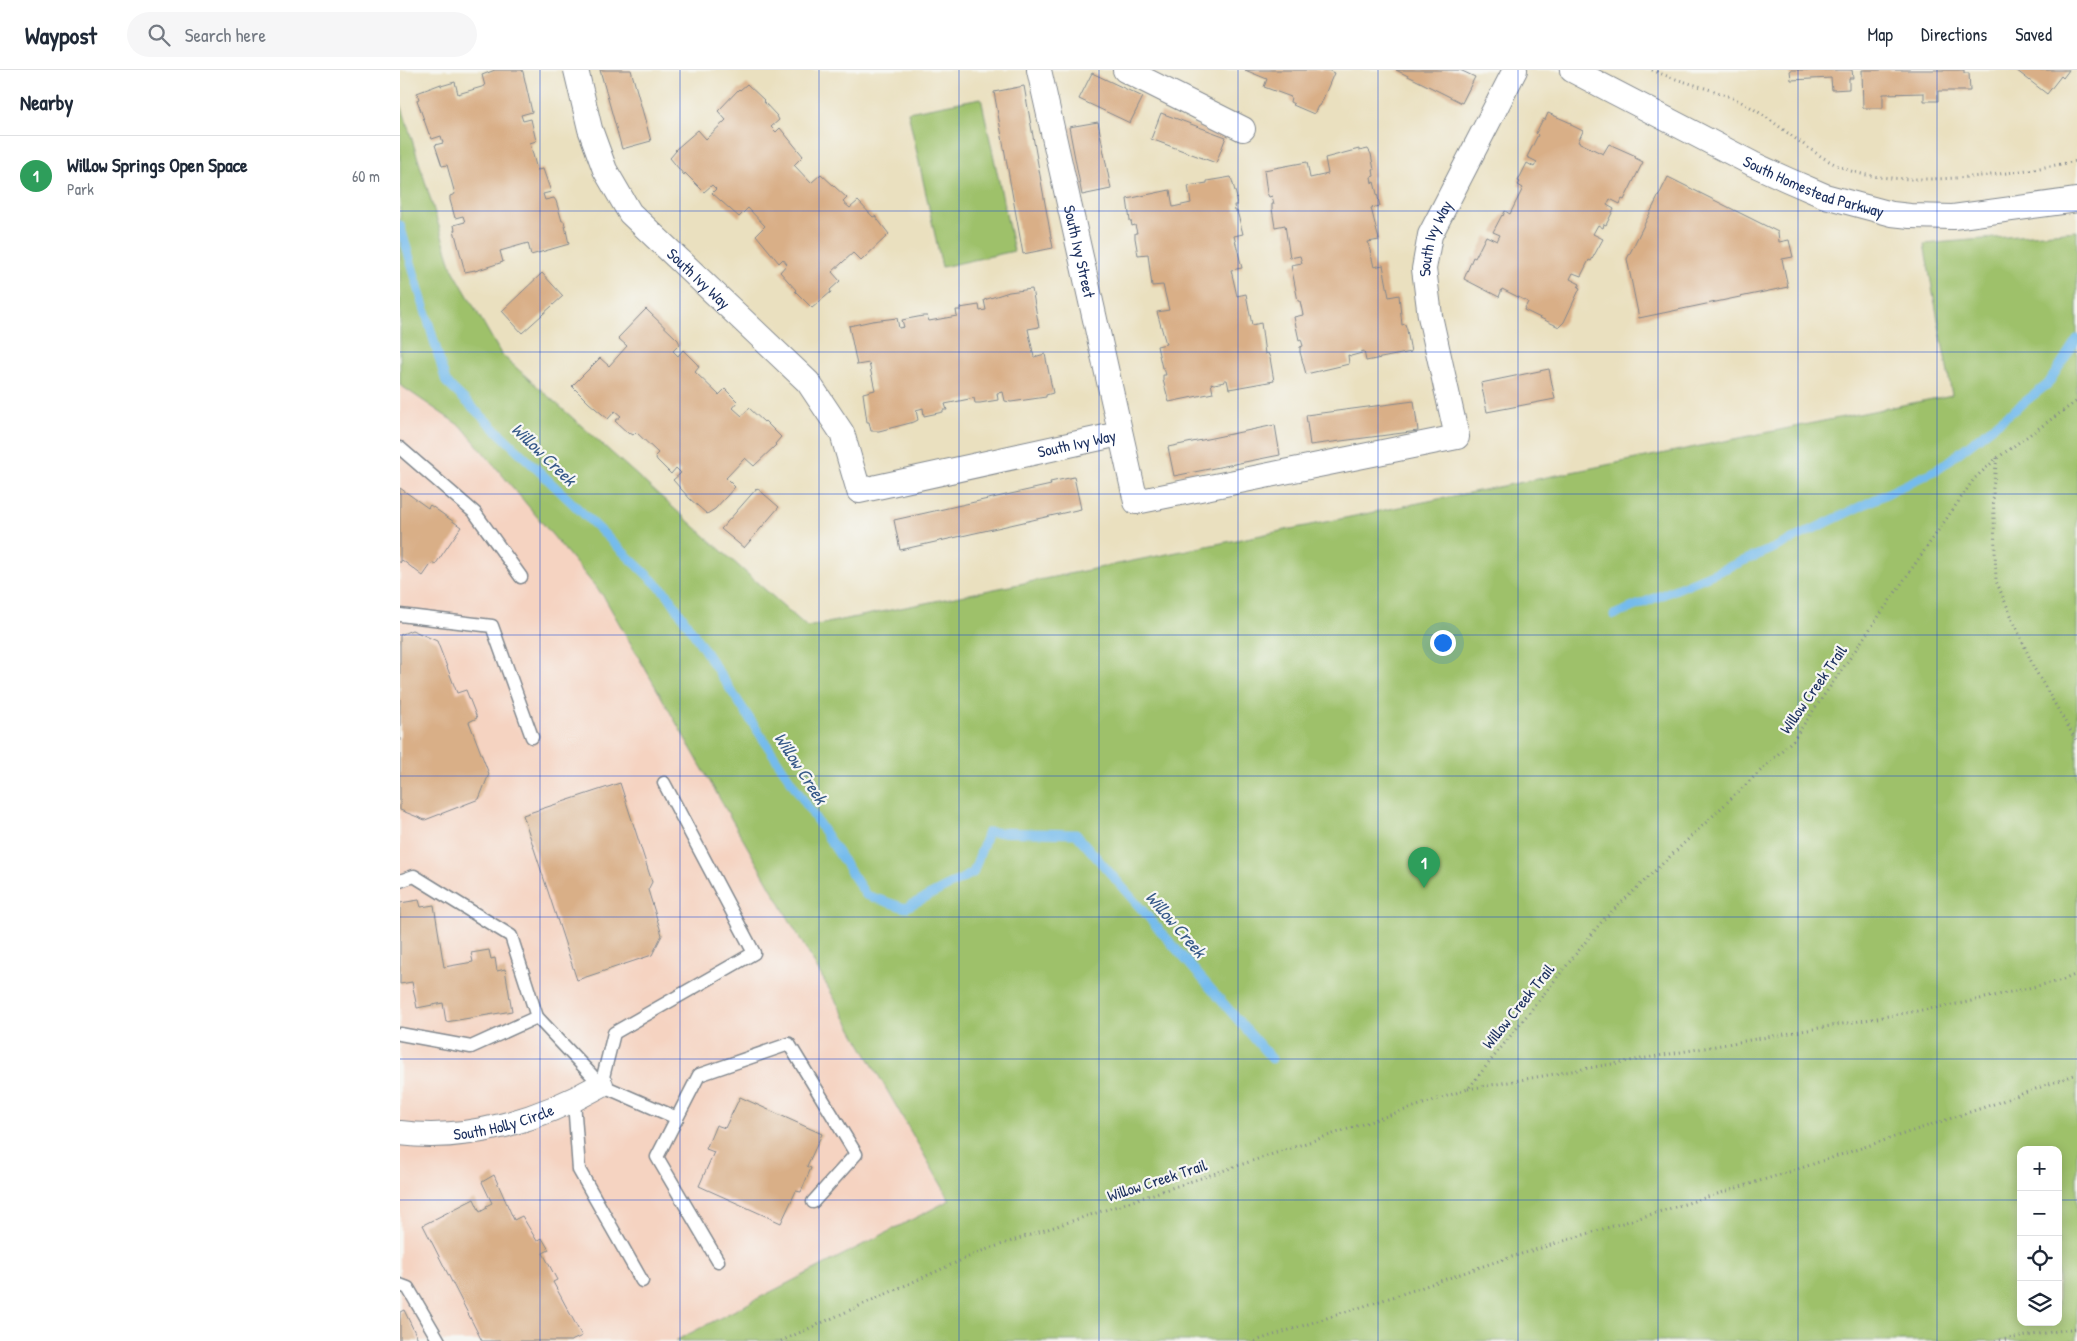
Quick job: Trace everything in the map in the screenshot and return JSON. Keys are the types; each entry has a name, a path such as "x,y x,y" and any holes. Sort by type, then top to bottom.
{"street":[{"name":"South Ivy Way","path":"576,70 590,129 606,170 630,213 808,382 842,433 859,491 1120,434 1136,502 1457,438 1430,316 1424,269 1430,235 1515,70"},
{"name":"South Ivy Street","path":"1039,70 1120,434"},
{"path":"1124,70 1243,129"},
{"name":"South Homestead Parkway","path":"1572,70 1753,164 1825,196 1878,210 1910,216 1953,217 2077,200"},
{"name":"South Holly Circle","path":"400,1133 452,1134 493,1129 574,1101 601,1086"}],"lane":[{"path":"400,448 475,514 521,577"},
{"path":"400,615 492,626 532,737"},
{"path":"601,1086 614,1033 754,953 664,783"},
{"path":"400,881 414,876 511,936 537,1017 601,1086 677,1118"},
{"path":"400,1034 471,1047 537,1017"},
{"path":"718,1261 657,1157 699,1075 789,1044 856,1154 813,1202"},
{"path":"574,1101 579,1170 642,1281"},
{"path":"400,1285 408,1288 439,1341"}],"path":[{"path":"1652,70 1735,99 1777,123 1826,159 1851,171 1898,179 1960,178 2016,173 2077,161"},
{"name":"Willow Creek Trail","path":"781,1341 982,1251 1468,1089 1603,920 1793,740 1974,479 1998,458 2077,402"},
{"path":"1998,458 1993,488 1996,581 2034,668 2077,742"},
{"path":"1468,1089 1963,1003 2063,980 2077,974"},
{"path":"1255,1341 1414,1290 1492,1262 1789,1172 1994,1104 2077,1074"},
{"path":"1994,1341 2077,1328"}],"shaded area":[{"path":"400,385 463,428 604,597 950,1200 675,1341 400,1341"}],"green space":[{"path":"981,98 1014,251 942,267 908,112"},
{"path":"400,101 452,268 501,354 807,627 1952,395 1924,244 2077,231 2077,1341 675,1341 950,1200 604,597 463,428 400,385"}],"building":[{"path":"495,70 522,70 523,72 532,112 521,115 523,121 531,119 536,141 530,143 537,170 543,169 551,192 543,194 545,200 554,198 556,201 562,221 564,221 569,244 531,255 528,243 500,251 503,262 475,271 465,272 454,225 465,222 463,216 455,218 450,196 455,194 447,165 442,166 435,145 443,143 441,136 432,139 429,134 417,100 419,99 417,93 441,84 441,86 455,82 458,94 485,86 482,75"},
{"path":"600,70 631,70 651,141 622,149"},
{"path":"1245,70 1328,70 1334,73 1320,106 1318,106 1314,114 1293,105 1290,102 1291,97 1264,87 1267,79"},
{"path":"1396,70 1460,70 1475,77 1462,103"},
{"path":"1790,70 1852,70 1853,78 1849,78 1849,89 1832,90 1831,78 1791,80"},
{"path":"1862,70 1964,70 1964,73 1969,73 1970,91 1938,91 1938,101 1924,101 1924,93 1883,94 1883,108 1863,108"},
{"path":"2016,70 2069,70 2063,78 2061,76 2047,94"},
{"path":"1092,73 1143,97 1130,123 1079,99"},
{"path":"747,84 777,116 779,120 771,127 776,132 780,128 803,156 794,165 811,183 821,174 847,198 843,202 850,208 858,201 873,217 875,216 889,234 861,261 853,253 832,272 840,281 830,290 831,292 812,308 780,272 787,264 783,259 779,263 756,235 765,226 748,208 739,217 712,193 716,189 712,185 704,192 685,173 684,175 670,158 675,150 698,130 706,139 726,120 718,111 739,89"},
{"path":"1024,86 1053,248 1023,254 994,92"},
{"path":"1161,113 1226,137 1216,163 1151,139"},
{"path":"1548,113 1571,123 1571,125 1583,131 1578,142 1603,154 1609,144 1636,156 1635,158 1643,162 1624,200 1622,199 1620,204 1610,199 1607,205 1614,209 1606,225 1604,224 1603,228 1598,225 1593,234 1603,239 1581,276 1573,273 1570,279 1580,284 1578,287 1580,288 1564,322 1559,327 1524,310 1528,302 1502,289 1499,297 1464,279 1473,257 1475,258 1486,236 1497,241 1500,235 1493,232 1505,211 1510,214 1523,188 1518,185 1520,182 1518,181 1527,163 1534,167 1537,162 1527,157 1538,135 1536,133"},
{"path":"1098,122 1111,189 1082,195 1069,127"},
{"path":"1359,149 1359,151 1368,149 1371,154 1374,170 1374,176 1371,177 1372,183 1374,182 1380,206 1371,208 1379,240 1368,242 1374,267 1383,265 1389,297 1399,295 1402,325 1405,324 1411,352 1366,361 1364,351 1351,356 1348,355 1349,364 1306,374 1300,352 1300,347 1303,346 1301,339 1299,340 1294,317 1303,315 1300,301 1298,301 1291,265 1302,263 1300,256 1290,258 1285,225 1275,227 1272,209 1272,204 1274,204 1272,196 1269,197 1267,193 1264,170 1307,162 1310,178 1328,174 1325,158"},
{"path":"1231,177 1237,198 1237,205 1234,205 1235,211 1237,211 1243,234 1234,236 1242,268 1231,270 1237,296 1246,294 1252,325 1261,323 1265,354 1268,353 1270,358 1274,381 1229,389 1227,380 1224,380 1225,382 1211,383 1213,393 1169,402 1163,380 1163,375 1166,375 1164,368 1162,368 1157,346 1166,344 1157,312 1169,310 1163,285 1152,286 1148,254 1138,255 1135,238 1135,233 1137,233 1135,225 1132,226 1130,221 1127,199 1170,190 1173,207 1191,203 1188,186"},
{"path":"1668,177 1778,232 1779,242 1789,240 1793,257 1782,259 1788,287 1639,318 1627,259"},
{"path":"542,273 563,296 522,333 502,311"},
{"path":"1032,289 1039,327 1028,329 1034,357 1045,354 1053,393 1046,395 1046,397 1011,402 1005,401 1003,392 997,393 998,400 975,403 974,398 945,404 947,410 924,416 923,408 916,410 918,420 914,422 879,431 871,431 869,422 867,422 863,393 875,390 869,363 857,365 849,326 897,318 899,328 904,327 902,320 927,316 929,321 957,316 956,310 961,310 960,308 979,305 980,311 986,310 984,300 1009,292"},
{"path":"646,309 678,340 680,344 673,351 678,356 683,350 699,367 695,372 719,395 725,389 738,402 733,408 742,416 749,408 781,437 776,445 754,466 745,458 726,478 735,487 715,509 707,514 673,480 681,473 676,468 671,474 657,460 655,456 658,453 636,432 633,435 629,434 615,421 621,416 615,411 608,419 572,386 600,358 609,366 627,346 618,338"},
{"path":"1549,369 1555,399 1487,412 1481,383"},
{"path":"1414,401 1418,431 1310,445 1306,415"},
{"path":"1275,425 1280,455 1174,476 1168,447"},
{"path":"1074,477 1081,509 900,550 894,520 1051,485 1050,482"},
{"path":"400,488 428,508 430,505 461,527 435,565 432,563 423,576 402,560 400,563"},
{"path":"757,488 779,507 744,548 721,529"},
{"path":"412,630 437,641 457,693 466,690 477,718 469,722 489,774 479,799 425,820 400,810 400,635"},
{"path":"620,783 652,882 648,890 662,935 652,955 577,980 523,815"},
{"path":"419,900 421,907 434,905 444,967 473,962 471,953 489,950 491,959 495,958 497,971 505,969 512,1011 446,1022 443,1003 417,1008 412,982 400,984 400,903"},
{"path":"740,1097 822,1134 807,1166 811,1168 801,1192 796,1191 781,1223 699,1186 714,1152 706,1149 716,1125 725,1128"},
{"path":"494,1175 514,1220 522,1216 537,1241 542,1238 549,1250 543,1253 557,1280 553,1282 582,1336 571,1341 482,1341 423,1225 474,1199 480,1212 487,1208 486,1206 492,1203 482,1182"},
{"path":"404,1310 419,1341 400,1341 400,1312"}],"waterway":[{"name":"Willow Creek","path":"400,225 446,382 668,595 866,895 905,908 973,873 988,832 1076,834 1272,1059"},
{"path":"1614,615 1772,549 1938,469 2048,384 2077,339"}],"place":[{"name":"Willow Springs Open Space","path":"1424,888"}]}
